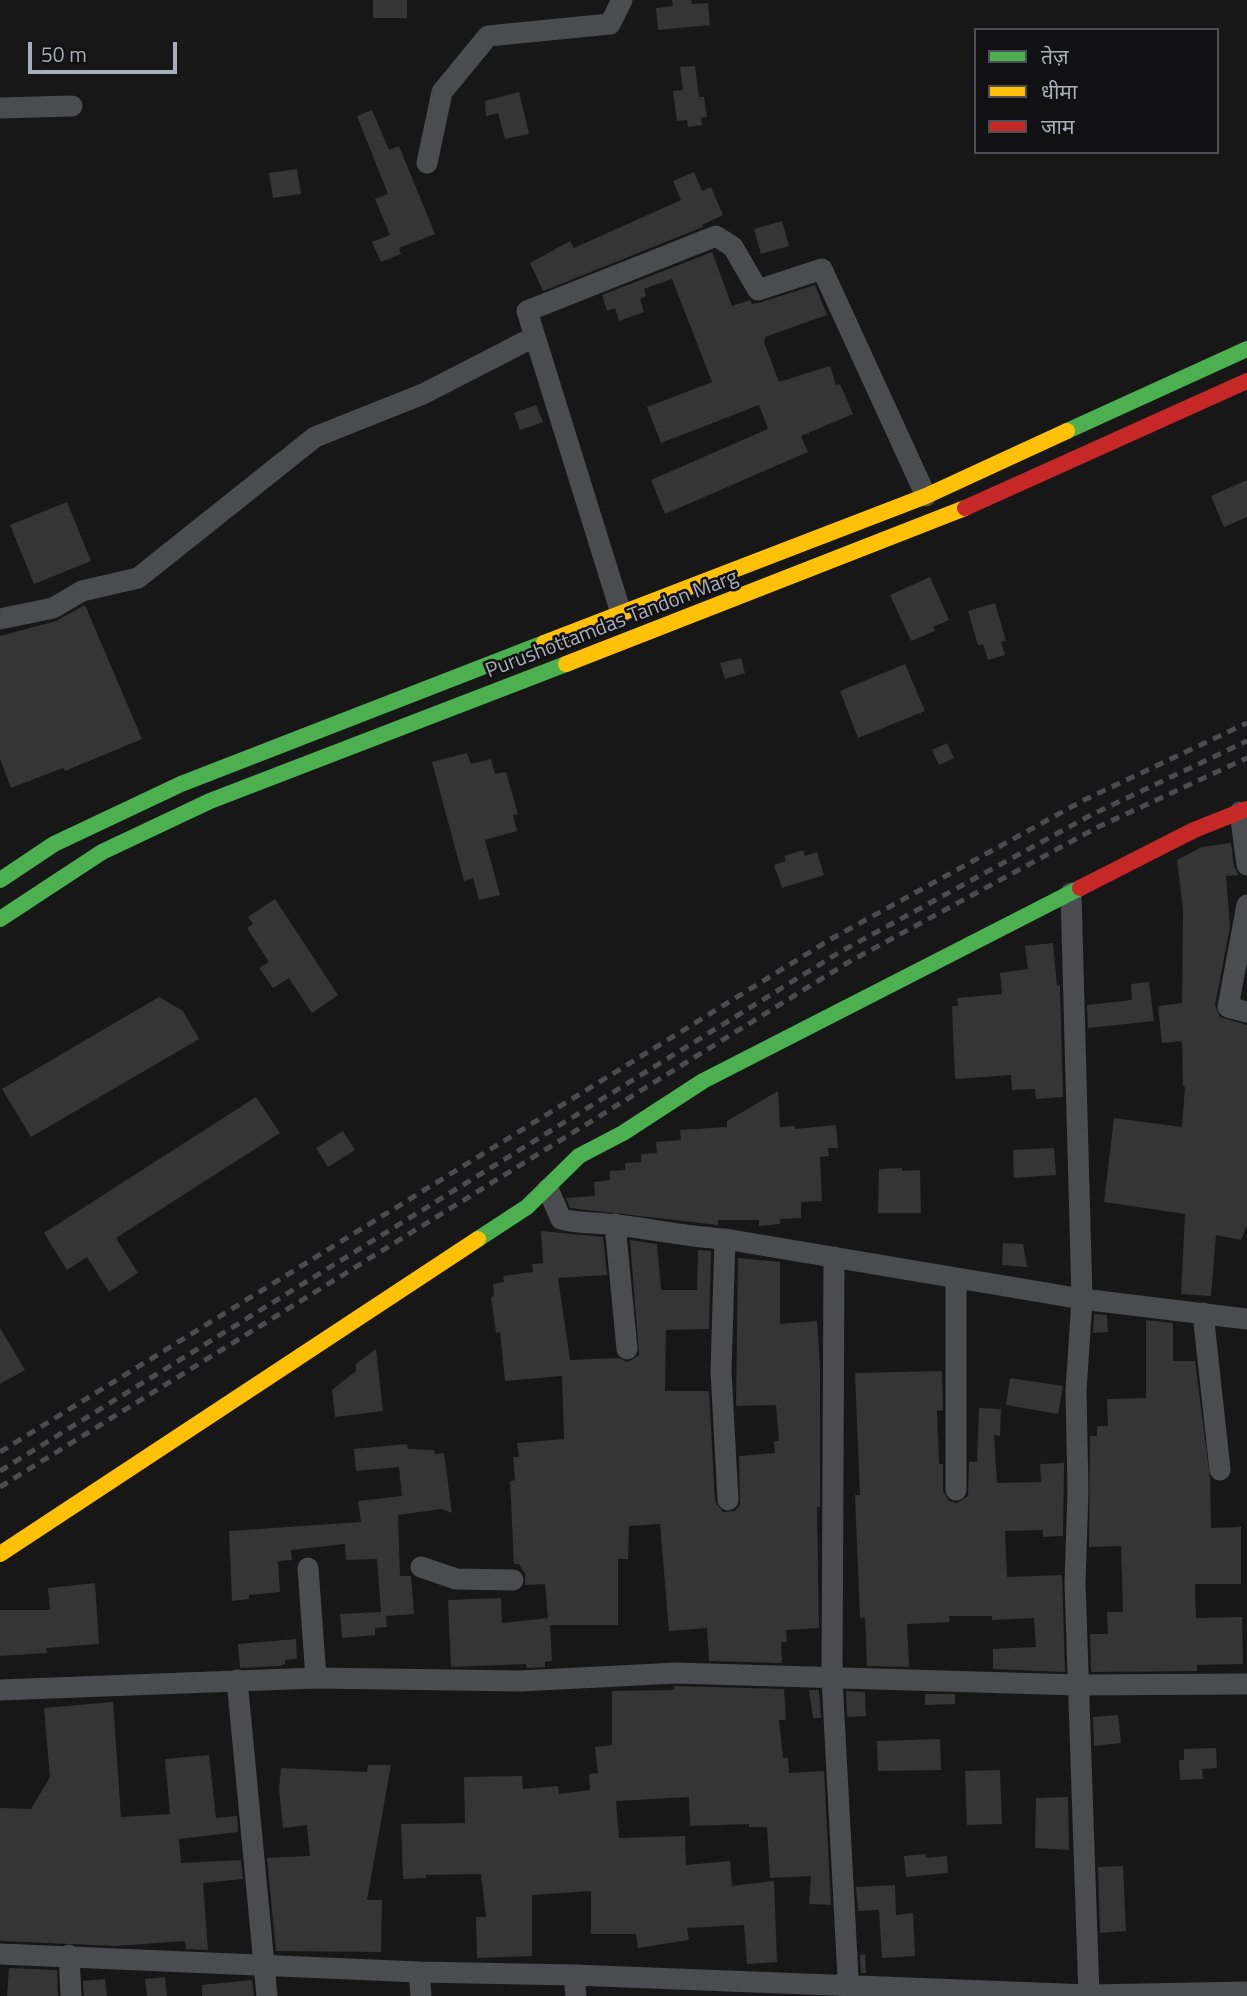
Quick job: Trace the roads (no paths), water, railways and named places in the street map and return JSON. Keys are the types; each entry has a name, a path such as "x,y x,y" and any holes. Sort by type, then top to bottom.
{"main road":[{"path":"0,880 54,844 181,784 926,496 1247,349"},
{"name":"Purushottamdas Tandon Marg","path":"0,919 102,852 210,801 939,520 1247,381"},
{"path":"0,1554 527,1207 579,1156 622,1133 703,1081 1194,830 1243,811"}],"street":[{"path":"426,163 442,92 488,36 610,24 622,0"},
{"path":"0,108 72,106"},
{"path":"621,613 527,311 716,236 733,247 758,290 822,269 926,496"},
{"path":"0,619 53,608 82,592 138,578 316,437 422,394 534,337"},
{"path":"1243,811 1247,865"},
{"path":"1071,893 1082,1299 1076,1391 1077,1685 1089,1996"},
{"path":"1247,905 1228,1007 1247,1012"},
{"path":"548,1189 561,1219 579,1224 615,1224 674,1236 725,1239 1082,1299 1247,1320"},
{"path":"615,1224 626,1349"},
{"path":"725,1239 721,1371 728,1500"},
{"path":"834,1257 832,1679 849,1990"},
{"path":"956,1279 956,1490"},
{"path":"1203,1313 1220,1470"},
{"path":"421,1567 456,1579 513,1580"},
{"path":"308,1568 316,1678"},
{"path":"0,1690 316,1678 521,1681 676,1673 1077,1685 1247,1684"},
{"path":"237,1680 267,1996"},
{"path":"0,1954 419,1972 575,1985 1089,1996 1247,1992"},
{"path":"69,1955 71,1996"},
{"path":"419,1972 421,1996"}],"railway":[{"path":"0,1452 831,939 1084,800 1247,723"},
{"path":"0,1471 840,952 1091,815 1247,741"},
{"path":"0,1487 847,963 1098,827 1247,758"}]}
